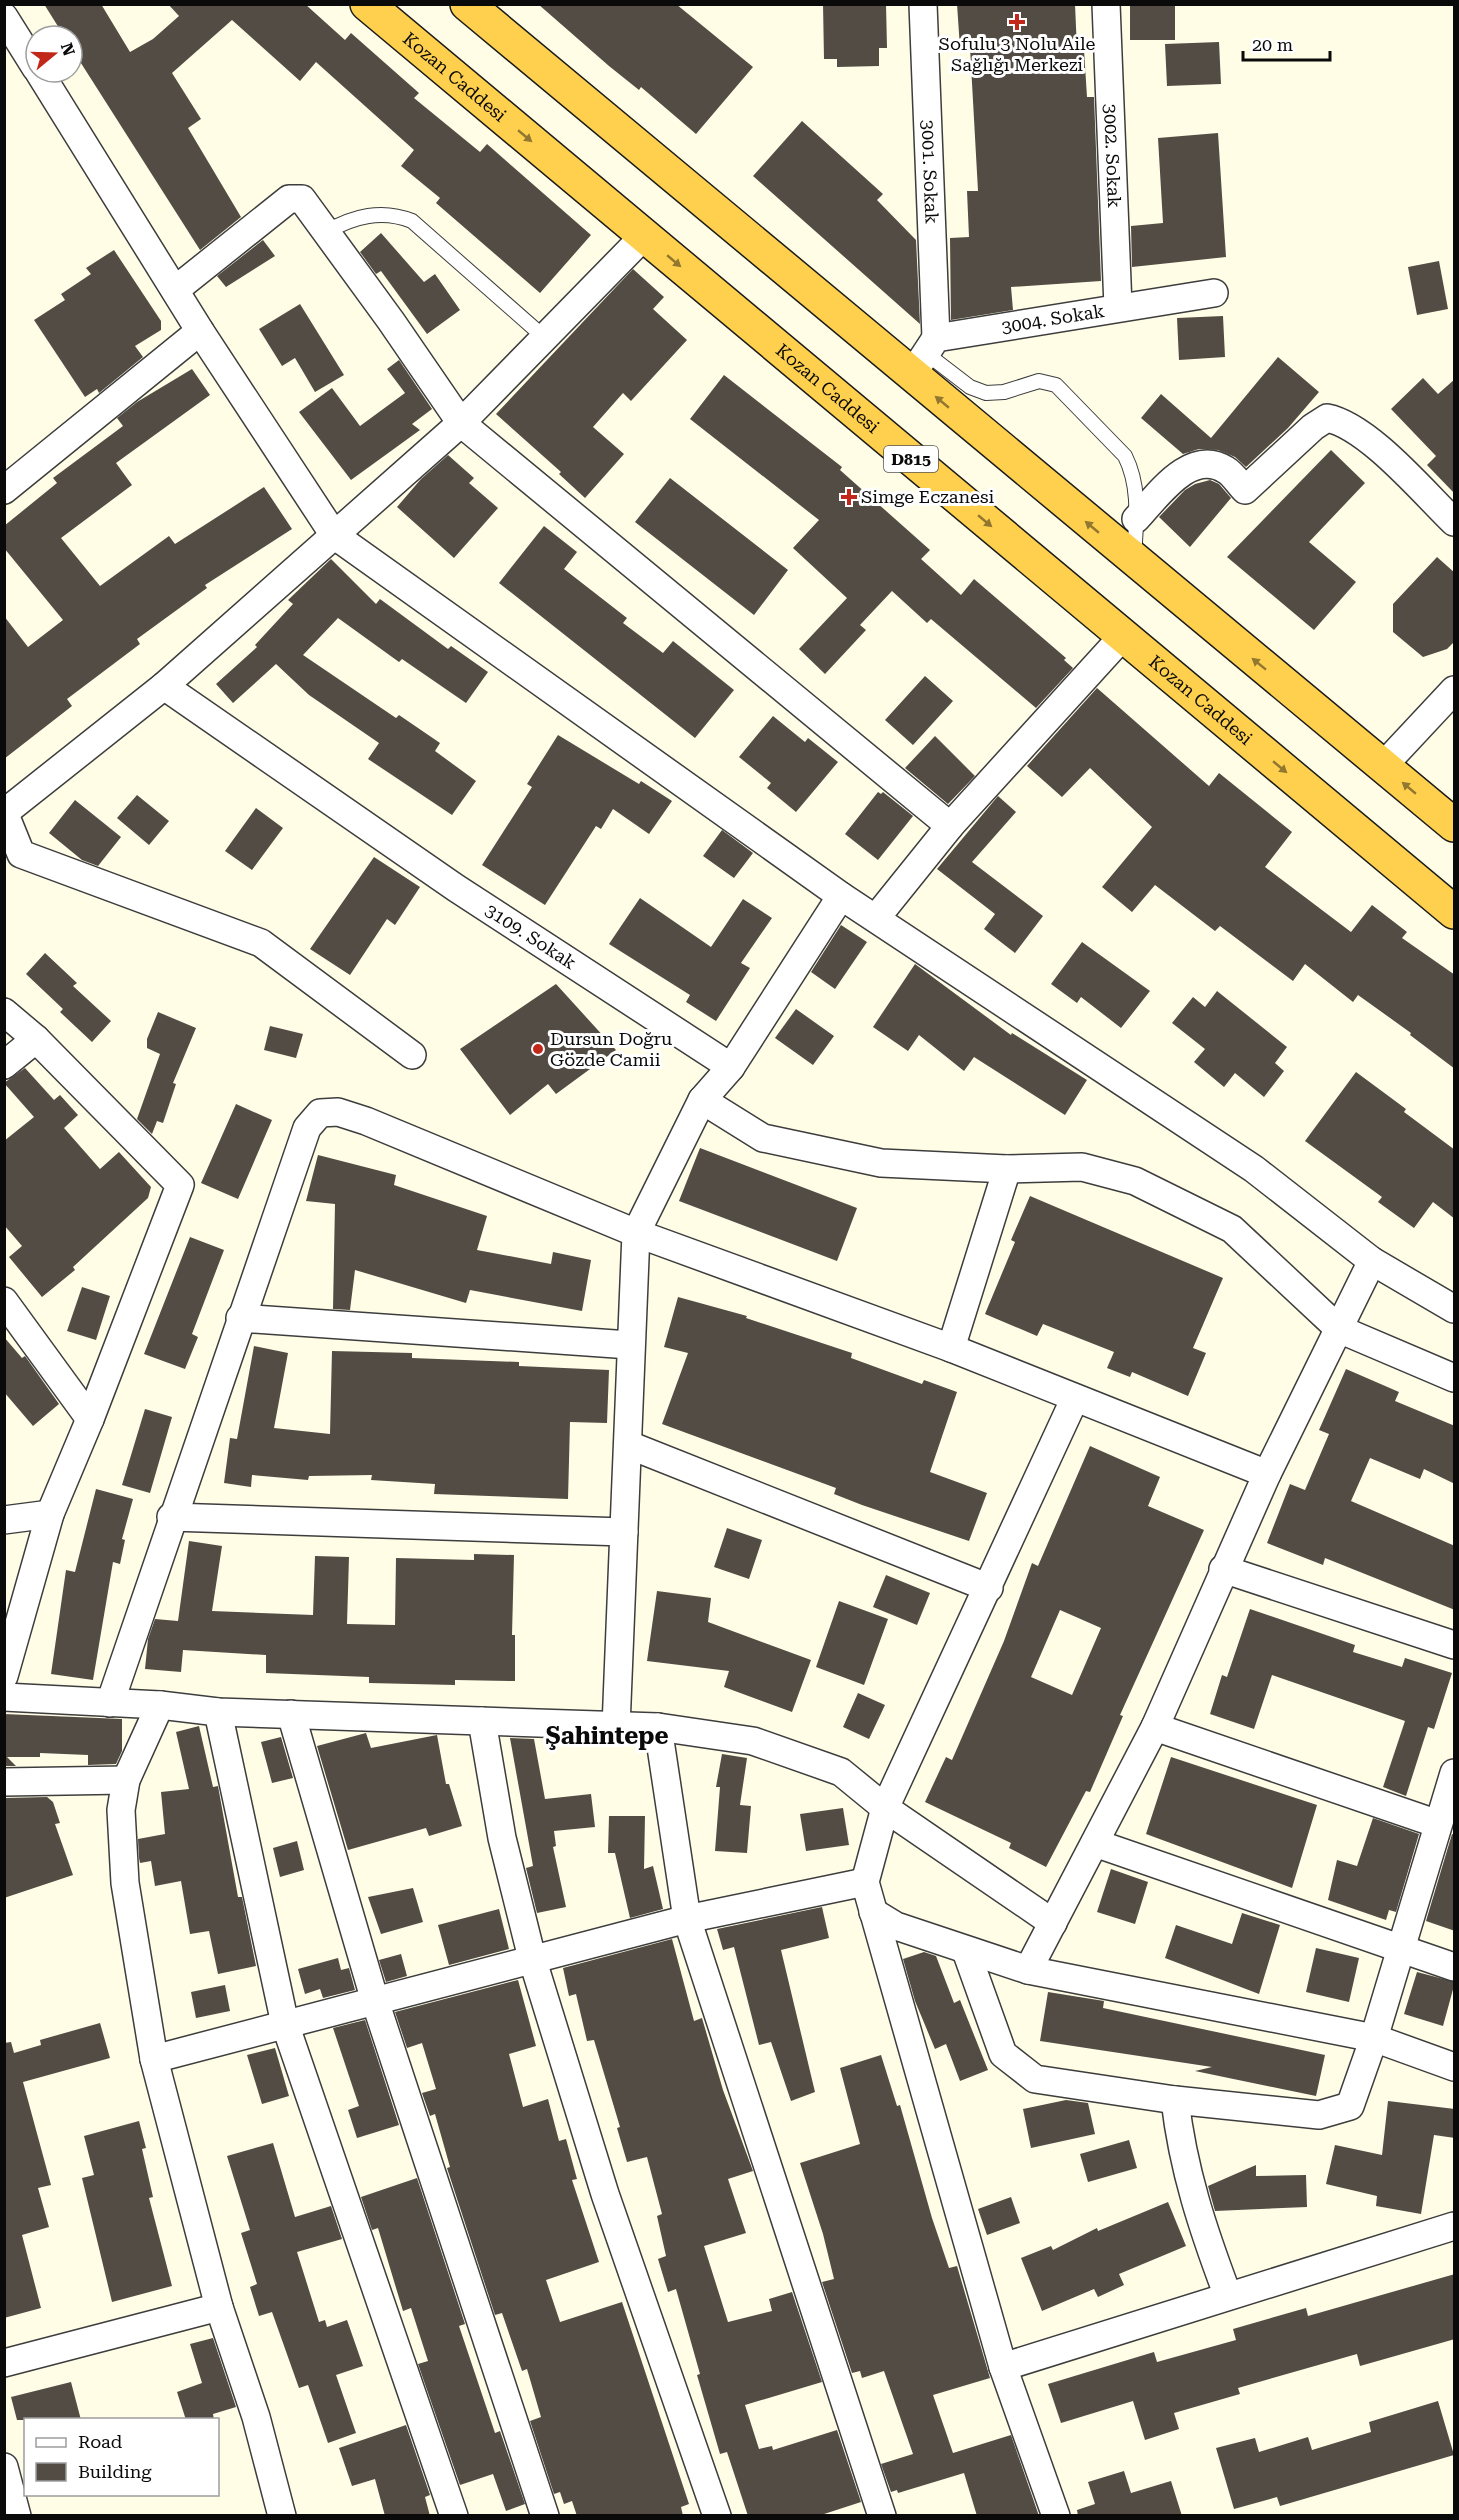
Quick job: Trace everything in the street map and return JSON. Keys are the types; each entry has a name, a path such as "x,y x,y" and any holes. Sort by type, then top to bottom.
{"highway":[{"name":"Kozan Caddesi","path":"367,4 1455,912"},
{"path":"467,4 925,356 1134,562 1455,825"}],"street":[{"name":"3001. Sokak","path":"923,4 925,356"},
{"name":"3002. Sokak","path":"1106,4 1118,307"},
{"path":"4,17 24,49"},
{"path":"46,84 200,331 334,535 841,896 1254,1169 1372,1261 1455,1309"},
{"path":"175,290 289,200 302,199 461,423 950,826"},
{"path":"412,1055 261,943 21,854 5,813 164,687 461,423 644,236"},
{"name":"3004. Sokak","path":"925,356 1118,307 1215,293"},
{"path":"5,490 200,331"},
{"path":"1136,519 1177,475 1202,464 1225,469 1245,490 1313,427 1327,418 1341,421 1364,435 1455,522"},
{"path":"876,918 950,826 1123,636"},
{"name":"3109. Sokak","path":"164,687 456,888 731,1067"},
{"path":"1383,766 1455,690"},
{"path":"616,1727 636,1233 702,1100 731,1067 841,896"},
{"path":"4,1012 36,1039 180,1185 90,1419 50,1514 4,1676"},
{"path":"4,1065 36,1039"},
{"path":"702,1100 763,1138 881,1163 1007,1169 1082,1167 1135,1181 1232,1229 1339,1329 1455,1378"},
{"path":"110,1703 171,1517 307,1128 320,1113 338,1112 366,1121 636,1233 951,1348 1267,1474"},
{"path":"951,1348 1007,1169"},
{"path":"1028,1970 1155,1726 1267,1474 1372,1261"},
{"path":"4,1301 90,1419"},
{"path":"240,1318 630,1346"},
{"path":"1056,2516 1004,2367 865,1882 885,1808 1075,1398"},
{"path":"629,1445 988,1588"},
{"path":"4,1520 50,1514"},
{"path":"171,1517 624,1532"},
{"path":"1223,1569 1455,1645"},
{"path":"4,1697 160,1706 218,1712 658,1727 753,1741 841,1772 885,1808 1053,1923"},
{"path":"160,1706 126,1780 121,1810 125,1883 154,2059 219,2307 256,2417 282,2516"},
{"path":"218,1712 285,2024 454,2516"},
{"path":"291,1714 375,2001 545,2516"},
{"path":"482,1720 502,1838 532,1958 605,2194 717,2516"},
{"path":"1155,1726 1438,1824"},
{"path":"658,1727 687,1918 882,2516"},
{"path":"966,1951 1003,2054 1035,2079 1175,2100 1319,2115 1350,2106 1374,2038 1455,1773"},
{"path":"4,1782 126,1780"},
{"path":"1095,1843 1455,1966"},
{"path":"154,2059 687,1918 865,1882"},
{"path":"873,1912 896,1926 1028,1970 1374,2038 1455,2067"},
{"path":"1175,2100 1180,2146 1200,2223 1228,2296"},
{"path":"1004,2367 1455,2226"},
{"path":"4,2363 219,2307"},
{"path":"4,2467 17,2516"}],"lane":[{"path":"326,232 341,223 377,214 390,214 412,221 545,338"},
{"path":"925,356 970,387 986,393 1004,392 1039,381 1056,385 1125,456 1136,485 1134,562"}],"building":[{"path":"44,4 101,4 130,52 153,39 179,16 168,4 305,4 345,40 351,33 419,93 414,98 480,152 487,144 591,235 540,293 436,203 440,198 401,166 414,150 316,62 300,81 232,20 172,73 201,119 188,128 241,217 200,250 84,68 84,24 56,24"},
{"path":"538,4 676,4 753,67 696,134 641,87 639,90 609,66"},
{"path":"823,4 886,4 887,48 879,48 879,66 837,67 837,59 824,59"},
{"path":"957,4 1075,4 1077,50 1084,50 1087,97 1094,97 1101,281 1011,287 1013,310 951,320 950,238 969,237 967,191 978,191 970,47 960,48"},
{"path":"1130,4 1175,4 1175,40 1130,40"},
{"path":"1219,42 1221,84 1167,86 1165,44"},
{"path":"802,121 883,194 877,200 916,240 920,324 753,176"},
{"path":"1218,133 1226,257 1132,267 1131,226 1163,223 1158,138"},
{"path":"381,233 424,282 435,274 460,310 427,334 381,271 376,274 360,252"},
{"path":"263,240 275,256 226,287 217,276"},
{"path":"114,250 161,321 161,330 135,346 143,357 99,393 97,389 85,397 34,320 65,300 61,294 91,274 86,268"},
{"path":"1439,261 1448,309 1417,315 1408,267"},
{"path":"633,269 664,297 653,309 687,340 631,401 623,393 593,427 624,454 585,498 559,474 561,472 496,414"},
{"path":"300,304 344,375 315,392 295,358 282,366 259,329"},
{"path":"1223,316 1225,357 1179,360 1177,318"},
{"path":"1278,357 1319,392 1288,428 1246,467 1235,457 1218,450 1199,449 1183,454 1141,418 1161,394 1211,438"},
{"path":"399,360 432,409 412,424 420,430 351,480 299,412 332,388 360,426 405,393 387,369"},
{"path":"192,369 210,395 116,463 132,485 61,538 100,586 169,536 175,544 264,487 292,529 205,585 207,588 137,639 140,644 67,699 72,706 4,759 4,616 28,647 63,620 4,548 4,526 57,483 53,478 123,426 117,418 137,402"},
{"path":"724,375 842,467 840,470 930,550 921,559 961,595 974,579 1066,658 1064,660 1073,668 1036,708 931,619 927,623 892,591 860,625 866,630 825,674 799,649 847,598 793,548 819,520 690,419"},
{"path":"1423,378 1438,394 1455,379 1455,494 1427,465 1436,456 1391,409"},
{"path":"1331,450 1365,483 1309,542 1356,582 1314,630 1227,557"},
{"path":"448,455 474,478 469,483 498,508 454,558 397,507 421,479"},
{"path":"670,478 788,570 754,615 635,522"},
{"path":"1210,480 1219,484 1231,498 1190,547 1159,517 1185,490 1195,484"},
{"path":"544,526 577,552 564,569 627,618 623,623 663,653 673,641 734,690 695,738 499,583"},
{"path":"1437,557 1455,573 1455,641 1447,649 1423,657 1393,632 1393,604"},
{"path":"331,559 376,604 380,599 448,649 451,646 488,672 466,703 402,659 399,662 338,618 303,655 396,718 399,715 440,743 435,751 476,781 452,815 368,759 379,743 309,695 276,664 233,703 216,684 257,647 255,645 293,604 288,600"},
{"path":"925,676 953,701 913,745 885,720"},
{"path":"1097,688 1209,786 1219,773 1292,832 1265,867 1351,932 1372,905 1407,932 1402,938 1455,975 1455,1069 1410,1035 1411,1033 1358,995 1353,1002 1305,964 1293,981 1220,926 1215,931 1155,885 1132,912 1102,887 1152,827 1090,768 1062,797 1027,766"},
{"path":"773,716 805,742 808,738 838,762 796,812 767,788 771,783 739,757"},
{"path":"558,735 639,784 641,781 672,801 649,834 613,809 601,829 596,826 545,905 482,865 532,787 527,784"},
{"path":"935,736 975,776 948,804 905,768"},
{"path":"878,792 881,794 883,792 913,816 878,860 845,834"},
{"path":"137,795 169,821 149,845 117,818"},
{"path":"998,796 1016,812 972,862 1043,916 1015,953 984,929 995,914 937,869"},
{"path":"75,800 121,837 98,866 82,860 49,833"},
{"path":"256,808 283,828 252,870 225,851"},
{"path":"722,830 753,853 734,878 703,856"},
{"path":"374,857 420,887 395,925 387,919 350,975 310,949"},
{"path":"640,898 711,947 743,899 772,918 741,963 750,968 716,1021 686,1002 690,995 609,944"},
{"path":"841,925 867,942 835,989 811,972"},
{"path":"1082,942 1150,991 1121,1028 1081,997 1077,1003 1051,984"},
{"path":"45,953 77,983 73,986 111,1021 92,1042 60,1012 63,1009 26,974"},
{"path":"915,964 1011,1035 1012,1033 1087,1080 1065,1115 974,1057 964,1071 919,1035 908,1051 873,1027"},
{"name":"Dursun Doğru Gözde Camii","path":"556,984 616,1050 556,1094 548,1084 510,1115 460,1049"},
{"path":"1217,991 1287,1047 1275,1063 1284,1071 1264,1097 1235,1073 1224,1087 1194,1062 1205,1049 1172,1023 1193,997 1205,1007"},
{"path":"796,1009 834,1036 813,1065 775,1038"},
{"path":"158,1012 196,1028 173,1083 176,1084 163,1123 157,1121 152,1134 137,1119 160,1054 147,1048 147,1039"},
{"path":"270,1026 303,1034 296,1058 264,1050"},
{"path":"25,1068 54,1100 60,1095 78,1115 64,1128 100,1169 119,1152 151,1187 148,1198 73,1267 75,1270 42,1297 9,1257 22,1246 4,1225 4,1141 34,1117 4,1083"},
{"path":"1356,1072 1406,1109 1404,1112 1455,1150 1455,1219 1433,1202 1414,1228 1378,1202 1382,1197 1305,1141"},
{"path":"236,1104 272,1120 238,1199 201,1183"},
{"path":"700,1148 857,1208 837,1261 679,1201"},
{"path":"318,1155 396,1175 394,1185 487,1216 477,1250 551,1264 553,1252 591,1260 582,1311 470,1290 466,1303 355,1270 350,1310 333,1309 335,1204 306,1201"},
{"path":"1030,1196 1223,1278 1193,1348 1206,1353 1188,1396 1132,1372 1130,1377 1107,1368 1114,1352 1043,1324 1037,1336 985,1314 1015,1242 1011,1240"},
{"path":"190,1237 224,1250 192,1334 198,1337 185,1369 144,1354"},
{"path":"82,1287 110,1296 96,1340 67,1331"},
{"path":"678,1297 747,1316 746,1318 852,1353 851,1358 922,1384 924,1380 957,1392 930,1472 987,1493 969,1541 862,1505 834,1494 836,1488 662,1424 688,1353 664,1347"},
{"path":"4,1337 22,1358 25,1356 59,1404 33,1426 4,1392"},
{"path":"254,1346 288,1353 274,1428 330,1434 332,1351 412,1353 412,1358 519,1362 519,1366 609,1370 607,1423 570,1422 568,1499 434,1494 435,1484 371,1480 372,1475 309,1476 308,1480 252,1475 251,1487 224,1483 230,1438 237,1439"},
{"path":"1346,1369 1399,1392 1395,1401 1455,1426 1455,1484 1424,1469 1420,1479 1370,1458 1351,1501 1455,1546 1455,1610 1325,1558 1323,1565 1267,1543 1290,1484 1305,1490 1329,1434 1319,1430"},
{"path":"145,1409 172,1417 150,1493 122,1485"},
{"path":"1090,1446 1160,1477 1148,1506 1204,1530 1120,1715 1123,1716 1090,1792 1086,1791 1046,1867 1009,1848 1011,1843 925,1802 946,1757 952,1760 1004,1641 1032,1563 1038,1566","holes":["1060,1610 1101,1628 1072,1695 1031,1677"]},
{"path":"96,1489 133,1499 122,1539 125,1540 120,1564 113,1562 93,1680 51,1674 66,1570 75,1572"},
{"path":"727,1528 762,1540 749,1579 714,1567"},
{"path":"189,1541 222,1546 212,1611 313,1615 315,1556 349,1557 347,1624 395,1625 396,1558 474,1560 474,1554 514,1555 512,1635 515,1635 515,1681 455,1680 455,1685 369,1683 369,1677 266,1673 266,1655 183,1650 181,1672 145,1669 148,1639 155,1619 178,1621"},
{"path":"886,1575 930,1593 917,1625 873,1607"},
{"path":"657,1591 711,1598 708,1622 811,1660 792,1712 724,1687 729,1671 647,1661"},
{"path":"839,1601 888,1619 864,1685 816,1667"},
{"path":"1250,1609 1355,1645 1353,1652 1402,1667 1405,1658 1452,1673 1434,1729 1428,1727 1406,1796 1383,1787 1405,1721 1272,1675 1254,1729 1210,1714 1222,1675 1227,1677"},
{"path":"858,1693 885,1705 869,1739 843,1727"},
{"path":"4,1714 122,1719 122,1751 116,1764 88,1765 88,1755 40,1753 40,1757 7,1757 16,1766 4,1766"},
{"path":"199,1726 213,1787 218,1786 238,1897 242,1897 256,1966 218,1974 209,1931 190,1934 181,1881 155,1886 151,1861 140,1863 139,1858 138,1839 165,1834 161,1792 189,1789 176,1732"},
{"path":"366,1733 371,1748 437,1735 446,1784 449,1784 462,1826 429,1836 426,1828 348,1850 317,1746"},
{"path":"281,1737 293,1778 272,1783 261,1742"},
{"path":"510,1738 534,1739 545,1799 591,1794 595,1827 554,1831 556,1846 553,1847 566,1907 537,1913 526,1868 533,1866"},
{"path":"722,1754 747,1758 740,1805 751,1806 747,1853 715,1851 720,1787 716,1787"},
{"path":"1171,1757 1317,1805 1292,1888 1146,1834"},
{"path":"47,1797 53,1802 60,1823 55,1824 73,1875 4,1898 4,1798"},
{"path":"843,1808 849,1845 806,1851 800,1814"},
{"path":"609,1816 645,1816 644,1869 653,1866 663,1909 630,1918 615,1853 608,1853"},
{"path":"1373,1818 1419,1834 1396,1912 1389,1910 1386,1920 1328,1900 1337,1860 1357,1866"},
{"path":"1452,1834 1455,1835 1455,1931 1426,1921"},
{"path":"297,1841 304,1870 280,1877 273,1848"},
{"path":"1111,1869 1148,1882 1135,1924 1097,1912"},
{"path":"413,1888 423,1922 381,1934 368,1897"},
{"path":"822,1907 829,1938 781,1950 815,2092 791,2101 771,2042 759,2045 734,1947 723,1950 717,1929"},
{"path":"499,1909 509,1949 449,1965 438,1925"},
{"path":"1242,1913 1280,1925 1259,1994 1165,1958 1176,1925 1232,1944"},
{"path":"672,1939 694,2021 702,2018 723,2090 753,2171 728,2179 746,2233 704,2246 728,2322 772,2311 769,2299 792,2292 822,2382 745,2405 759,2449 772,2446 773,2450 837,2430 861,2502 818,2516 748,2516 727,2452 720,2454 697,2375 700,2374 676,2289 668,2292 658,2259 666,2256 657,2216 662,2214 647,2157 627,2162 617,2128 620,2127 594,2040 587,2041 576,1994 569,1996 563,1968"},
{"path":"1316,1948 1359,1958 1349,2002 1306,1992"},
{"path":"924,1952 936,1956 954,2003 960,2000 988,2070 960,2081 946,2044 935,2049 915,2001 903,1959"},
{"path":"401,1954 407,1976 386,1982 379,1960"},
{"path":"338,1958 341,1970 349,1968 355,1990 323,1998 320,1989 305,1994 298,1969"},
{"path":"1417,1972 1455,1982 1443,2026 1404,2014"},
{"path":"518,1980 536,2046 509,2054 523,2107 548,2099 559,2141 566,2139 577,2179 572,2180 599,2262 546,2280 560,2322 622,2302 689,2504 681,2507 683,2516 577,2516 572,2501 564,2504 560,2492 554,2494 530,2421 541,2417 527,2369 522,2371 502,2313 495,2315 447,2168 450,2167 435,2114 430,2116 422,2093 436,2089 422,2043 407,2048 395,2012"},
{"path":"225,1985 230,2011 196,2018 191,1992"},
{"path":"1048,1992 1104,2001 1103,2008 1325,2055 1316,2096 1195,2071 1212,2067 1040,2041"},
{"path":"365,2020 399,2125 357,2138 348,2110 359,2106 333,2028"},
{"path":"100,2023 110,2058 23,2082 51,2185 38,2188 49,2227 22,2235 41,2308 4,2318 4,2043 11,2042 14,2053 41,2045 40,2040"},
{"path":"275,2048 289,2096 262,2104 247,2055"},
{"path":"881,2055 897,2106 900,2105 932,2218 949,2268 957,2266 990,2378 933,2395 953,2453 1011,2435 1039,2516 977,2516 964,2473 898,2493 897,2490 891,2492 881,2464 913,2454 884,2371 862,2378 860,2371 852,2373 822,2282 834,2279 823,2234 800,2163 860,2144 840,2068"},
{"path":"1066,2100 1088,2103 1095,2134 1031,2148 1023,2109"},
{"path":"1388,2101 1455,2109 1455,2138 1434,2135 1421,2214 1376,2206 1377,2196 1326,2184 1335,2145 1382,2155"},
{"path":"139,2121 146,2148 142,2149 153,2197 149,2198 172,2286 112,2302 82,2178 94,2175 84,2136"},
{"path":"1129,2140 1137,2168 1088,2182 1080,2154"},
{"path":"273,2143 295,2217 331,2206 342,2239 297,2252 319,2322 325,2320 327,2327 347,2320 363,2366 336,2375 356,2433 328,2443 308,2385 299,2388 272,2312 259,2316 250,2287 257,2284 241,2233 250,2230 227,2156"},
{"path":"1256,2165 1256,2176 1306,2175 1307,2207 1215,2211 1208,2186"},
{"path":"417,2178 465,2324 459,2326 495,2433 500,2431 525,2504 506,2511 493,2474 460,2485 418,2364 428,2361 411,2308 403,2311 378,2228 372,2230 361,2197"},
{"path":"1011,2197 1020,2223 987,2235 978,2209"},
{"path":"1168,2202 1186,2246 1119,2274 1124,2285 1098,2297 1094,2289 1042,2311 1021,2258 1051,2246 1053,2250 1097,2228 1098,2231"},
{"path":"1455,2274 1455,2339 1360,2366 1357,2354 1238,2388 1240,2394 1174,2413 1179,2429 1145,2440 1133,2401 1061,2423 1048,2384 1154,2352 1157,2362 1236,2340 1233,2329 1306,2308 1308,2316"},
{"path":"213,2338 236,2407 213,2414 214,2418 185,2418 177,2392 202,2383 190,2344"},
{"path":"71,2382 80,2418 17,2420 11,2397"},
{"path":"1438,2401 1454,2455 1280,2506 1277,2497 1234,2509 1216,2448 1255,2438 1259,2452 1308,2437 1312,2450 1371,2432 1369,2422"},
{"path":"406,2425 430,2495 425,2497 430,2516 385,2516 375,2479 352,2486 339,2448"},
{"path":"1124,2471 1131,2493 1171,2481 1182,2516 1078,2516 1077,2510 1095,2504 1088,2482"}],"place":[{"name":"Sofulu 3 Nolu Aile Sağlığı Merkezi","path":"1017,22"},
{"name":"Simge Eczanesi","path":"849,497"},
{"name":"Dursun Doğru Gözde Camii","path":"538,1049"}],"district":[{"name":"Şahintepe","path":"607,1736"}]}
